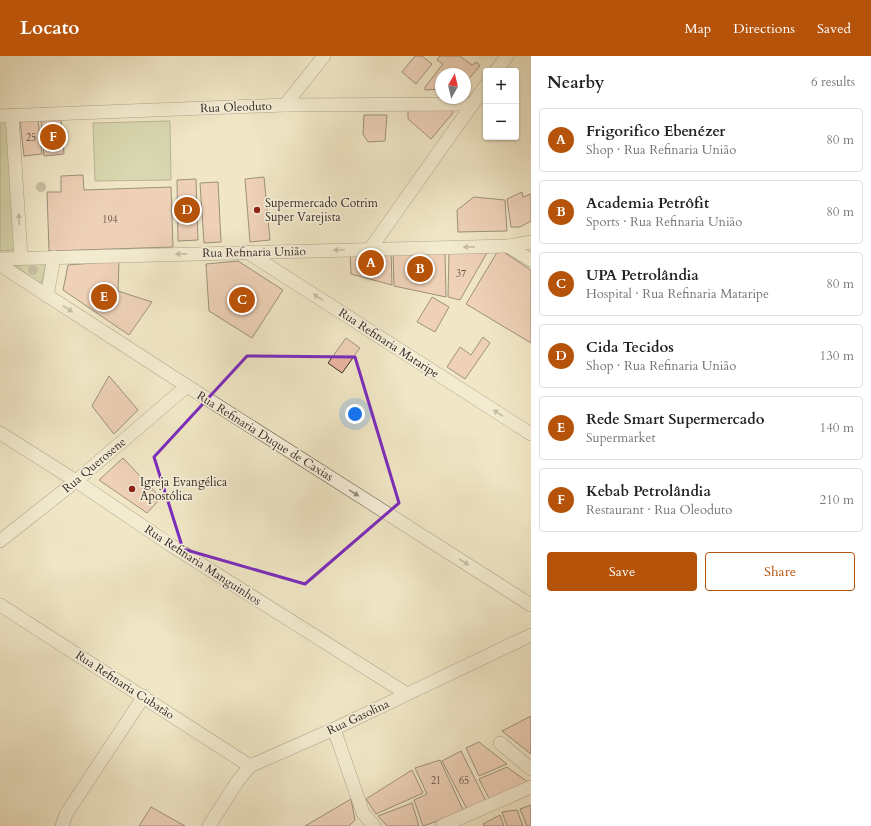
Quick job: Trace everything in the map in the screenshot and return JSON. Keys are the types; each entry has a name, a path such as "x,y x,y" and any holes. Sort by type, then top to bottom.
{"street":[{"path":"285,105 324,56"},
{"path":"498,68 507,56"},
{"path":"370,249 483,89"},
{"name":"Rua Oleoduto","path":"6,115 285,105 472,104"},
{"path":"6,115 21,258"},
{"name":"Rua Refinaria União","path":"0,258 508,246 531,242"},
{"path":"508,246 531,260"},
{"name":"Rua Refinaria Mataripe","path":"247,252 531,434"},
{"path":"47,296 54,257"},
{"name":"Rua Refinaria Duque de Caxias","path":"0,265 531,605"},
{"name":"Rua Querosene","path":"0,541 76,481 187,386"},
{"name":"Rua Refinaria Manguinhos","path":"0,433 76,481 169,544 407,694"},
{"name":"Rua Refinaria Cubatão","path":"0,605 144,696 250,766"},
{"name":"Rua Gasolina","path":"209,826 237,782 250,766 334,729 531,635"},
{"path":"62,826 66,814 144,696"},
{"path":"334,729 363,813 374,826"},
{"path":"500,743 531,769"},
{"path":"442,826 531,787"}],"highlighted area":[{"path":"247,356 355,357 399,503 305,584 183,549 154,457"}],"green space":[{"path":"0,118 10,118 15,250 0,251"},
{"path":"170,121 171,180 95,181 93,123"},
{"path":"46,264 41,286 15,265"}],"building":[{"path":"415,56 422,56 432,64 416,84 402,72"},
{"path":"440,56 460,56 472,65 477,62 480,66 471,76 471,68 440,68 443,64 437,60"},
{"path":"435,74 435,89 425,90 425,87"},
{"path":"408,106 450,106 453,113 431,139 408,119"},
{"path":"364,115 387,115 385,141 368,142 363,134"},
{"path":"61,119 64,154 44,156 41,121"},
{"path":"38,120 42,154 24,156 20,122"},
{"path":"83,175 84,190 171,187 173,247 49,251 47,192 61,192 61,176"},
{"name":"Supermercado Cotrim Super Varejista","path":"264,177 270,240 250,242 245,179"},
{"path":"196,179 198,240 178,241 177,180"},
{"path":"218,182 221,242 204,243 200,183"},
{"path":"522,192 523,197 531,194 531,221 520,227 511,227 507,199"},
{"path":"474,197 505,200 507,231 458,232 457,210"},
{"path":"499,249 531,270 531,343 466,304"},
{"path":"391,250 392,285 351,274 350,252"},
{"path":"449,251 488,251 460,300 448,297"},
{"path":"393,252 445,252 446,297 394,286"},
{"path":"119,261 118,291 152,302 129,335 63,290 68,265"},
{"path":"238,261 283,290 252,338 209,311 206,264"},
{"path":"432,297 449,307 435,332 417,322"},
{"path":"483,337 490,343 465,379 447,367 460,347 471,355"},
{"path":"346,338 360,348 342,373 328,363"},
{"path":"109,376 138,410 114,434 92,406"},
{"name":"Igreja Evangélica Apostólica","path":"123,458 161,498 147,513 99,480"},
{"path":"531,716 531,754 502,731"},
{"path":"479,742 507,764 479,776 466,748"},
{"path":"461,751 486,801 468,811 442,761"},
{"path":"440,760 464,812 423,826 414,800 427,794 415,768"},
{"path":"507,767 529,783 491,802 479,779"},
{"path":"412,770 423,793 376,814 366,799"},
{"path":"351,799 355,820 349,826 305,826"},
{"path":"412,803 419,826 387,826 378,816"},
{"path":"531,805 531,826 527,826 520,809"},
{"path":"151,807 185,826 139,826"},
{"path":"517,810 523,826 507,826 502,812"},
{"path":"500,815 504,826 484,826 483,824"}],"place":[{"name":"Kebab Petrolândia","path":"53,137"},
{"name":"Cida Tecidos","path":"187,210"},
{"name":"Supermercado Cotrim Super Varejista","path":"257,210"},
{"name":"Frigorifico Ebenézer","path":"371,263"},
{"name":"Academia Petrôfit","path":"420,269"},
{"name":"Rede Smart Supermercado","path":"104,297"},
{"name":"UPA Petrolândia","path":"242,300"},
{"name":"Igreja Evangélica Apostólica","path":"132,489"}]}
